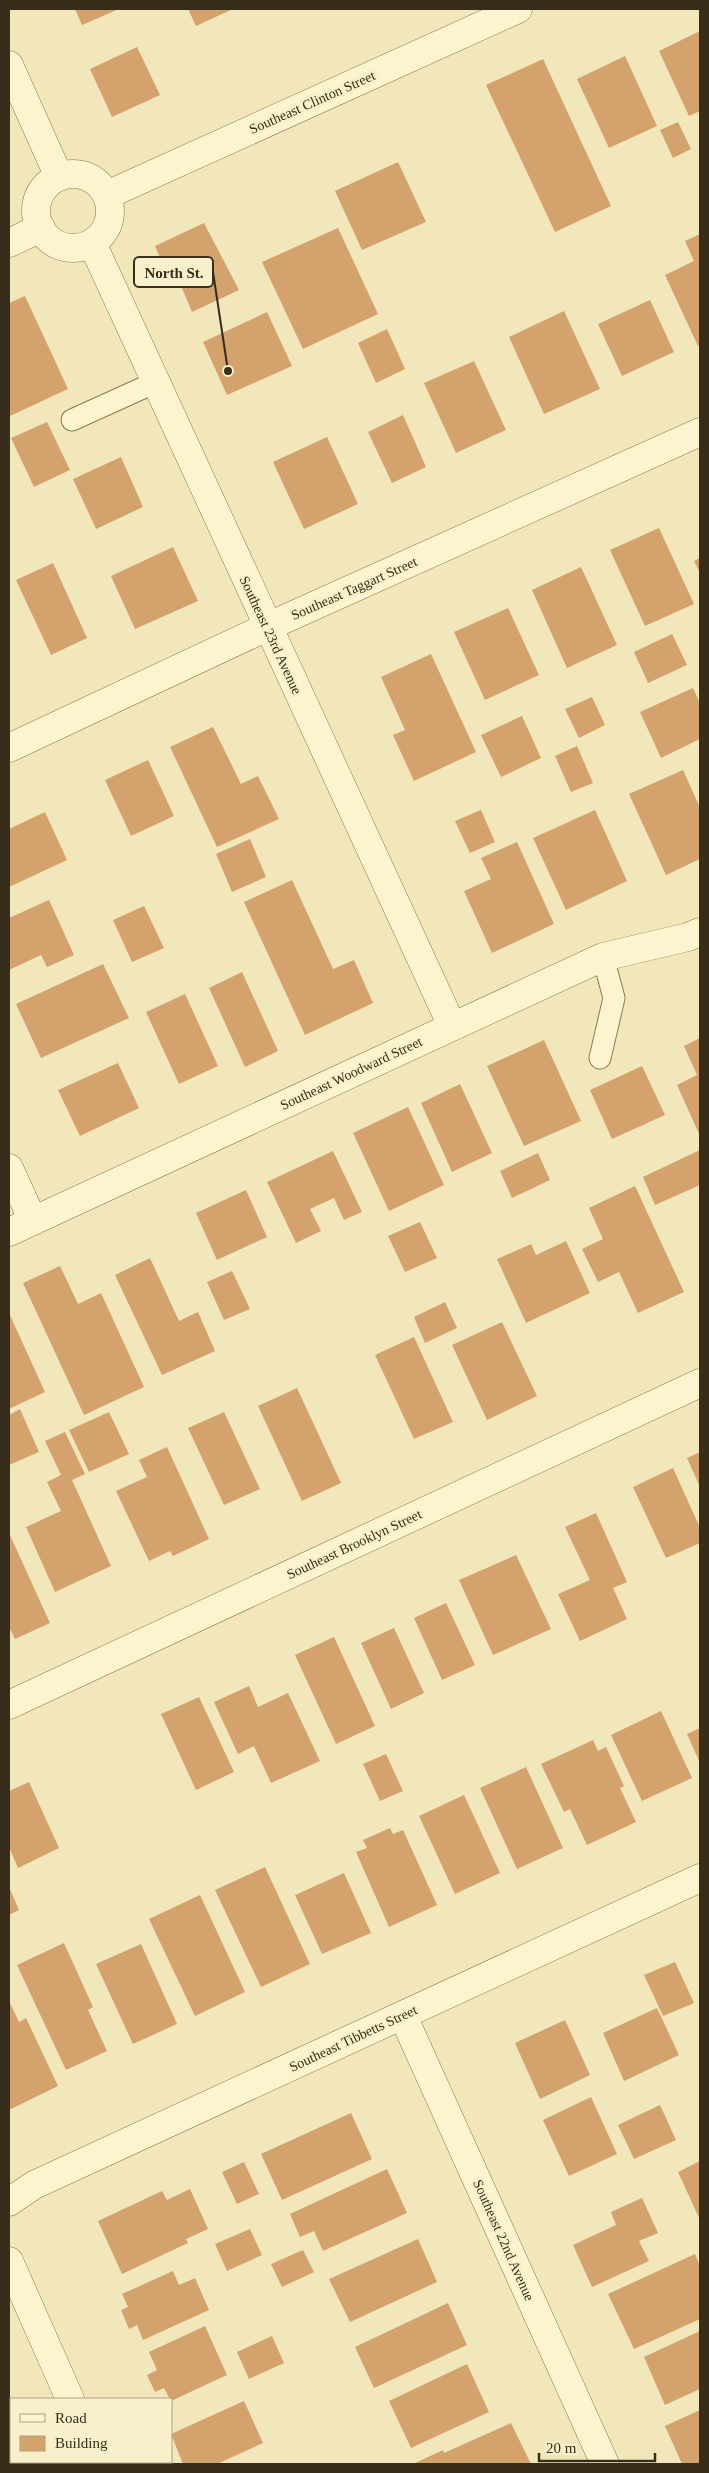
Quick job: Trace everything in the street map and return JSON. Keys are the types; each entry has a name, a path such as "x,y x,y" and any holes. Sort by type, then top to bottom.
{"street":[{"name":"Southeast Clinton Street","path":"107,195 518,9"},
{"path":"9,65 59,177"},
{"path":"81,175 92,178 107,195 110,205 110,217 100,236 92,243 81,248 69,248 58,245 48,238 37,219 39,199 43,190 59,177 81,175"},
{"path":"9,243 41,228"},
{"name":"Southeast 23rd Avenue","path":"92,243 452,1026"},
{"name":"Southeast Taggart Street","path":"9,748 267,627 700,432"},
{"name":"Southeast Woodward Street","path":"21,1226 603,957 688,938 700,932"},
{"path":"9,1168 21,1226"},
{"name":"Southeast Brooklyn Street","path":"9,1704 700,1383"},
{"name":"Southeast Tibbetts Street","path":"9,2202 34,2185 700,1878"},
{"name":"Southeast 22nd Avenue","path":"403,2016 604,2464"},
{"path":"9,2261 70,2398"}],"lane":[{"path":"72,420 156,382"},
{"path":"600,1058 614,998 603,957"}],"building":[{"path":"75,9 119,9 82,25"},
{"path":"188,9 233,9 196,26"},
{"path":"700,31 700,111 689,116 659,51"},
{"path":"137,47 160,95 112,117 90,69"},
{"path":"625,56 657,126 609,148 577,79"},
{"path":"543,59 611,206 555,232 486,85"},
{"path":"678,122 691,149 673,158 660,130"},
{"path":"398,162 426,222 362,250 335,191"},
{"path":"204,223 239,290 192,312 169,257 161,260 155,246"},
{"path":"338,228 378,314 303,349 262,262"},
{"path":"700,234 700,345 698,346 665,275 694,261 685,241"},
{"path":"25,296 68,389 10,416 9,303"},
{"path":"650,300 674,352 622,376 598,324"},
{"path":"564,311 600,389 544,414 509,337"},
{"path":"267,312 292,366 227,395 203,342"},
{"path":"387,329 405,369 376,383 358,343"},
{"path":"474,361 506,430 456,453 424,383"},
{"path":"403,415 426,467 392,483 368,432"},
{"path":"47,422 70,470 34,487 11,438"},
{"path":"327,437 358,504 304,529 273,462"},
{"path":"121,457 143,507 96,529 73,479"},
{"path":"659,528 694,604 645,626 610,550"},
{"path":"173,547 198,601 135,629 111,576"},
{"path":"700,558 700,573 694,561"},
{"path":"53,563 87,638 51,655 16,580"},
{"path":"581,567 617,645 567,668 532,590"},
{"path":"508,608 539,675 485,700 454,632"},
{"path":"672,634 687,665 648,683 634,652"},
{"path":"431,654 476,752 414,781 393,735 405,730 381,677"},
{"path":"693,688 700,703 700,739 661,758 640,712"},
{"path":"592,697 605,725 579,738 565,709"},
{"path":"522,716 541,758 501,777 481,735"},
{"path":"213,727 241,784 258,776 279,819 217,847 170,747"},
{"path":"577,746 593,783 571,792 555,756"},
{"path":"148,760 174,816 131,836 105,780"},
{"path":"683,770 700,808 700,859 666,875 629,794"},
{"path":"481,810 495,842 470,853 455,821"},
{"path":"595,810 627,881 566,910 533,838"},
{"path":"45,812 67,860 9,887 9,829"},
{"path":"250,839 266,877 232,892 216,854"},
{"path":"517,842 554,924 492,953 464,891 491,879 481,858"},
{"path":"292,880 333,969 354,960 373,1003 305,1035 244,902"},
{"path":"49,900 74,955 47,967 41,955 9,970 9,918"},
{"path":"144,906 164,948 132,962 113,920"},
{"path":"103,964 129,1018 41,1058 16,1004"},
{"path":"242,972 278,1051 245,1067 209,988"},
{"path":"185,994 218,1066 179,1084 146,1012"},
{"path":"700,1038 700,1136 677,1085 697,1075 684,1046"},
{"path":"544,1040 581,1121 524,1146 487,1066"},
{"path":"118,1063 139,1108 80,1136 58,1090"},
{"path":"642,1066 665,1115 612,1139 590,1090"},
{"path":"460,1084 492,1153 452,1172 421,1103"},
{"path":"408,1107 444,1185 389,1211 353,1133"},
{"path":"700,1150 700,1185 655,1205 643,1177"},
{"path":"333,1151 362,1212 344,1220 334,1198 310,1209 321,1231 296,1243 267,1182"},
{"path":"538,1153 550,1180 512,1198 500,1171"},
{"path":"635,1186 684,1292 638,1313 619,1272 598,1282 582,1249 603,1239 589,1208"},
{"path":"246,1190 267,1237 217,1260 196,1213"},
{"path":"420,1222 437,1258 405,1272 388,1236"},
{"path":"566,1241 590,1293 526,1323 497,1259 531,1244 536,1255"},
{"path":"150,1258 179,1321 198,1312 215,1351 162,1375 115,1275"},
{"path":"60,1266 78,1304 101,1293 144,1387 84,1415 23,1283"},
{"path":"232,1271 250,1309 224,1320 207,1282"},
{"path":"445,1302 457,1328 425,1343 414,1317"},
{"path":"9,1313 45,1392 9,1409"},
{"path":"502,1322 537,1396 487,1420 452,1345"},
{"path":"414,1337 453,1422 414,1439 375,1355"},
{"path":"297,1388 341,1483 302,1501 258,1406"},
{"path":"20,1409 39,1452 9,1465 9,1415"},
{"path":"109,1412 129,1454 89,1472 69,1430"},
{"path":"224,1412 260,1489 224,1505 188,1428"},
{"path":"65,1432 85,1474 72,1480 111,1566 55,1592 26,1527 61,1511 47,1482 61,1475 45,1441"},
{"path":"167,1447 209,1539 173,1556 170,1551 149,1561 116,1491 147,1477 139,1460"},
{"path":"700,1452 700,1487 687,1458"},
{"path":"673,1468 700,1528 700,1543 666,1558 633,1487"},
{"path":"596,1513 627,1582 613,1588 627,1619 580,1641 558,1594 590,1580 565,1527"},
{"path":"9,1533 50,1623 15,1639 9,1627"},
{"path":"516,1555 551,1629 493,1655 459,1580"},
{"path":"446,1603 475,1665 442,1680 414,1618"},
{"path":"394,1628 424,1693 391,1709 361,1643"},
{"path":"334,1637 375,1726 336,1744 295,1655"},
{"path":"249,1686 258,1707 288,1693 320,1761 271,1783 254,1746 238,1754 214,1702"},
{"path":"199,1697 234,1772 196,1790 161,1714"},
{"path":"661,1711 692,1778 642,1801 611,1735"},
{"path":"700,1728 700,1763 687,1734"},
{"path":"593,1740 598,1751 606,1747 624,1786 620,1788 636,1822 587,1845 570,1809 564,1812 541,1764"},
{"path":"386,1754 403,1791 380,1801 363,1764"},
{"path":"526,1767 563,1848 517,1869 480,1788"},
{"path":"29,1782 59,1848 18,1868 9,1847 9,1791"},
{"path":"464,1795 500,1873 455,1894 419,1816"},
{"path":"390,1828 393,1834 403,1830 437,1905 389,1927 356,1852 367,1848 363,1840"},
{"path":"265,1867 310,1964 261,1987 215,1890"},
{"path":"344,1873 371,1933 322,1954 295,1895"},
{"path":"9,1887 19,1910 9,1915"},
{"path":"200,1895 245,1992 195,2016 149,1919"},
{"path":"64,1943 93,2007 88,2010 107,2051 66,2070 17,1965"},
{"path":"141,1944 177,2024 133,2044 96,1964"},
{"path":"675,1962 694,2003 663,2016 644,1975"},
{"path":"9,2001 19,2022 26,2018 58,2086 9,2110"},
{"path":"657,2008 679,2055 624,2081 603,2033"},
{"path":"565,2020 590,2075 540,2099 515,2043"},
{"path":"591,2097 617,2154 569,2176 543,2120"},
{"path":"660,2105 676,2140 634,2159 618,2125"},
{"path":"351,2113 372,2159 282,2200 261,2154"},
{"path":"700,2161 700,2220 678,2172"},
{"path":"244,2162 259,2194 237,2204 222,2172"},
{"path":"387,2169 407,2213 323,2251 314,2231 300,2237 290,2214"},
{"path":"190,2189 208,2229 186,2239 188,2243 122,2274 98,2221 162,2191 167,2200"},
{"path":"642,2198 658,2233 639,2241 649,2261 592,2287 573,2245 616,2225 611,2212"},
{"path":"250,2229 262,2255 227,2271 215,2244"},
{"path":"418,2239 437,2282 350,2322 329,2279"},
{"path":"303,2250 314,2272 282,2287 271,2264"},
{"path":"695,2254 700,2266 700,2319 634,2349 608,2294"},
{"path":"173,2271 179,2285 195,2278 209,2310 143,2340 137,2325 129,2329 121,2310 128,2307 122,2294"},
{"path":"448,2303 467,2345 374,2388 355,2347"},
{"path":"205,2326 227,2375 172,2401 164,2388 155,2392 147,2375 157,2370 149,2352"},
{"path":"700,2331 700,2389 665,2405 644,2357"},
{"path":"272,2336 284,2363 249,2379 237,2352"},
{"path":"467,2364 489,2412 411,2448 389,2401"},
{"path":"244,2401 263,2443 217,2464 183,2464 172,2434"},
{"path":"700,2410 700,2464 682,2464 665,2426"},
{"path":"511,2423 531,2464 413,2464 443,2450 444,2453"}],"place":[{"name":"North St.","path":"228,371"}]}
